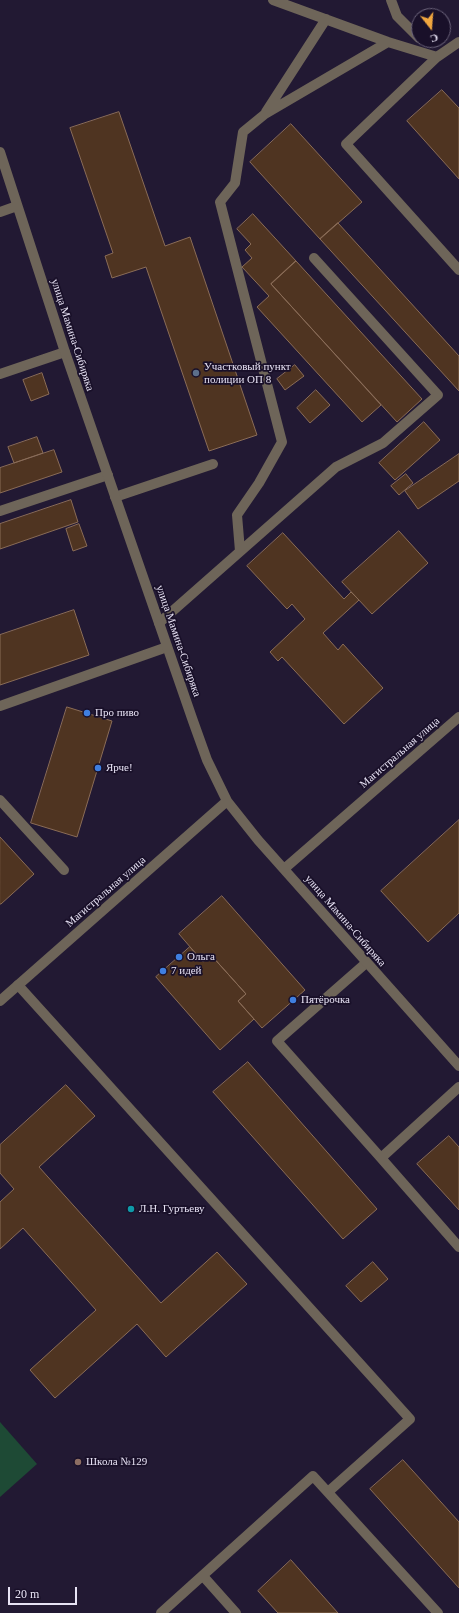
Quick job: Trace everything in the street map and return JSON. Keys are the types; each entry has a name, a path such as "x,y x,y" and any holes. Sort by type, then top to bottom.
{"street":[{"path":"273,0 388,42 437,57"},
{"path":"391,0 397,16 411,30"},
{"path":"265,114 326,19"},
{"path":"240,551 237,515 259,482 282,442 220,202 235,183 243,132 265,114 388,42"},
{"path":"459,42 437,57 346,144 459,270"},
{"path":"428,48 437,57"},
{"name":"улица Мамина-Сибиряка","path":"0,152 65,352 167,646 207,760 227,801 258,840 459,1066"},
{"path":"0,212 18,206"},
{"path":"159,623 336,467 383,443 438,395 314,258"},
{"path":"0,374 65,352"},
{"path":"115,497 213,464"},
{"path":"0,511 108,475"},
{"path":"0,706 167,646"},
{"name":"Магистральная улица","path":"284,869 459,717"},
{"path":"0,800 64,870"},
{"name":"Магистральная улица","path":"0,1001 227,801"},
{"path":"366,963 277,1041 459,1247"},
{"path":"18,986 410,1419 328,1492"},
{"path":"381,1158 459,1087"},
{"path":"161,1613 313,1476 438,1613"},
{"path":"203,1576 236,1613"}],"green space":[{"path":"0,1422 37,1464 0,1497"}],"building":[{"path":"442,90 459,108 459,179 407,121"},
{"path":"119,112 165,246 190,237 257,435 209,451 146,267 112,278 105,256 113,253 70,128"},
{"path":"291,124 362,202 320,239 250,162"},
{"path":"253,214 296,261 271,284 381,405 362,422 257,307 269,296 242,267 252,258 245,250 251,244 237,229"},
{"path":"338,223 459,356 459,391 320,239"},
{"path":"296,261 422,399 397,422 271,284"},
{"path":"295,365 304,376 285,390 277,379"},
{"path":"42,373 49,394 31,401 23,380"},
{"path":"316,390 330,405 310,423 297,408"},
{"path":"424,422 440,440 395,480 379,463"},
{"path":"37,437 43,453 14,463 8,447"},
{"path":"54,450 62,472 0,493 0,468"},
{"path":"459,454 459,481 418,509 405,491"},
{"path":"406,474 413,483 399,495 391,486"},
{"path":"71,500 78,522 0,549 0,524"},
{"path":"79,524 87,546 73,551 66,529"},
{"path":"399,531 428,563 372,614 342,582"},
{"path":"283,533 344,599 351,592 359,600 323,633 338,650 343,644 383,688 344,724 282,657 278,661 270,652 305,619 292,604 287,609 247,566"},
{"path":"74,610 89,655 0,685 0,635"},
{"path":"67,707 112,721 77,837 31,823"},
{"path":"459,820 459,913 428,942 381,891"},
{"path":"0,837 34,874 1,904 0,904"},
{"path":"222,896 305,990 262,1028 238,1001 246,994 211,955 203,962 179,934"},
{"path":"190,947 203,962 211,955 246,994 238,1001 254,1019 220,1050 156,977"},
{"path":"248,1062 377,1209 343,1239 213,1092"},
{"path":"66,1085 95,1116 39,1167 161,1303 217,1252 247,1284 166,1357 137,1324 55,1398 30,1370 96,1310 23,1228 0,1249 0,1202 14,1189 0,1173 0,1145"},
{"path":"449,1136 459,1147 459,1210 417,1164"},
{"path":"373,1262 388,1279 361,1302 346,1286"},
{"path":"403,1460 459,1522 459,1588 370,1489"},
{"path":"291,1560 338,1613 278,1613 258,1591"}],"place":[{"name":"Участковый пункт полиции ОП 8","path":"196,373"},
{"name":"Про пиво","path":"87,713"},
{"name":"Ярче!","path":"98,768"},
{"name":"Ольга","path":"179,957"},
{"name":"7 идей","path":"163,971"},
{"name":"Пятёрочка","path":"293,1000"},
{"name":"Л.Н. Гуртьеву","path":"131,1209"},
{"name":"Школа №129","path":"78,1462"}]}
